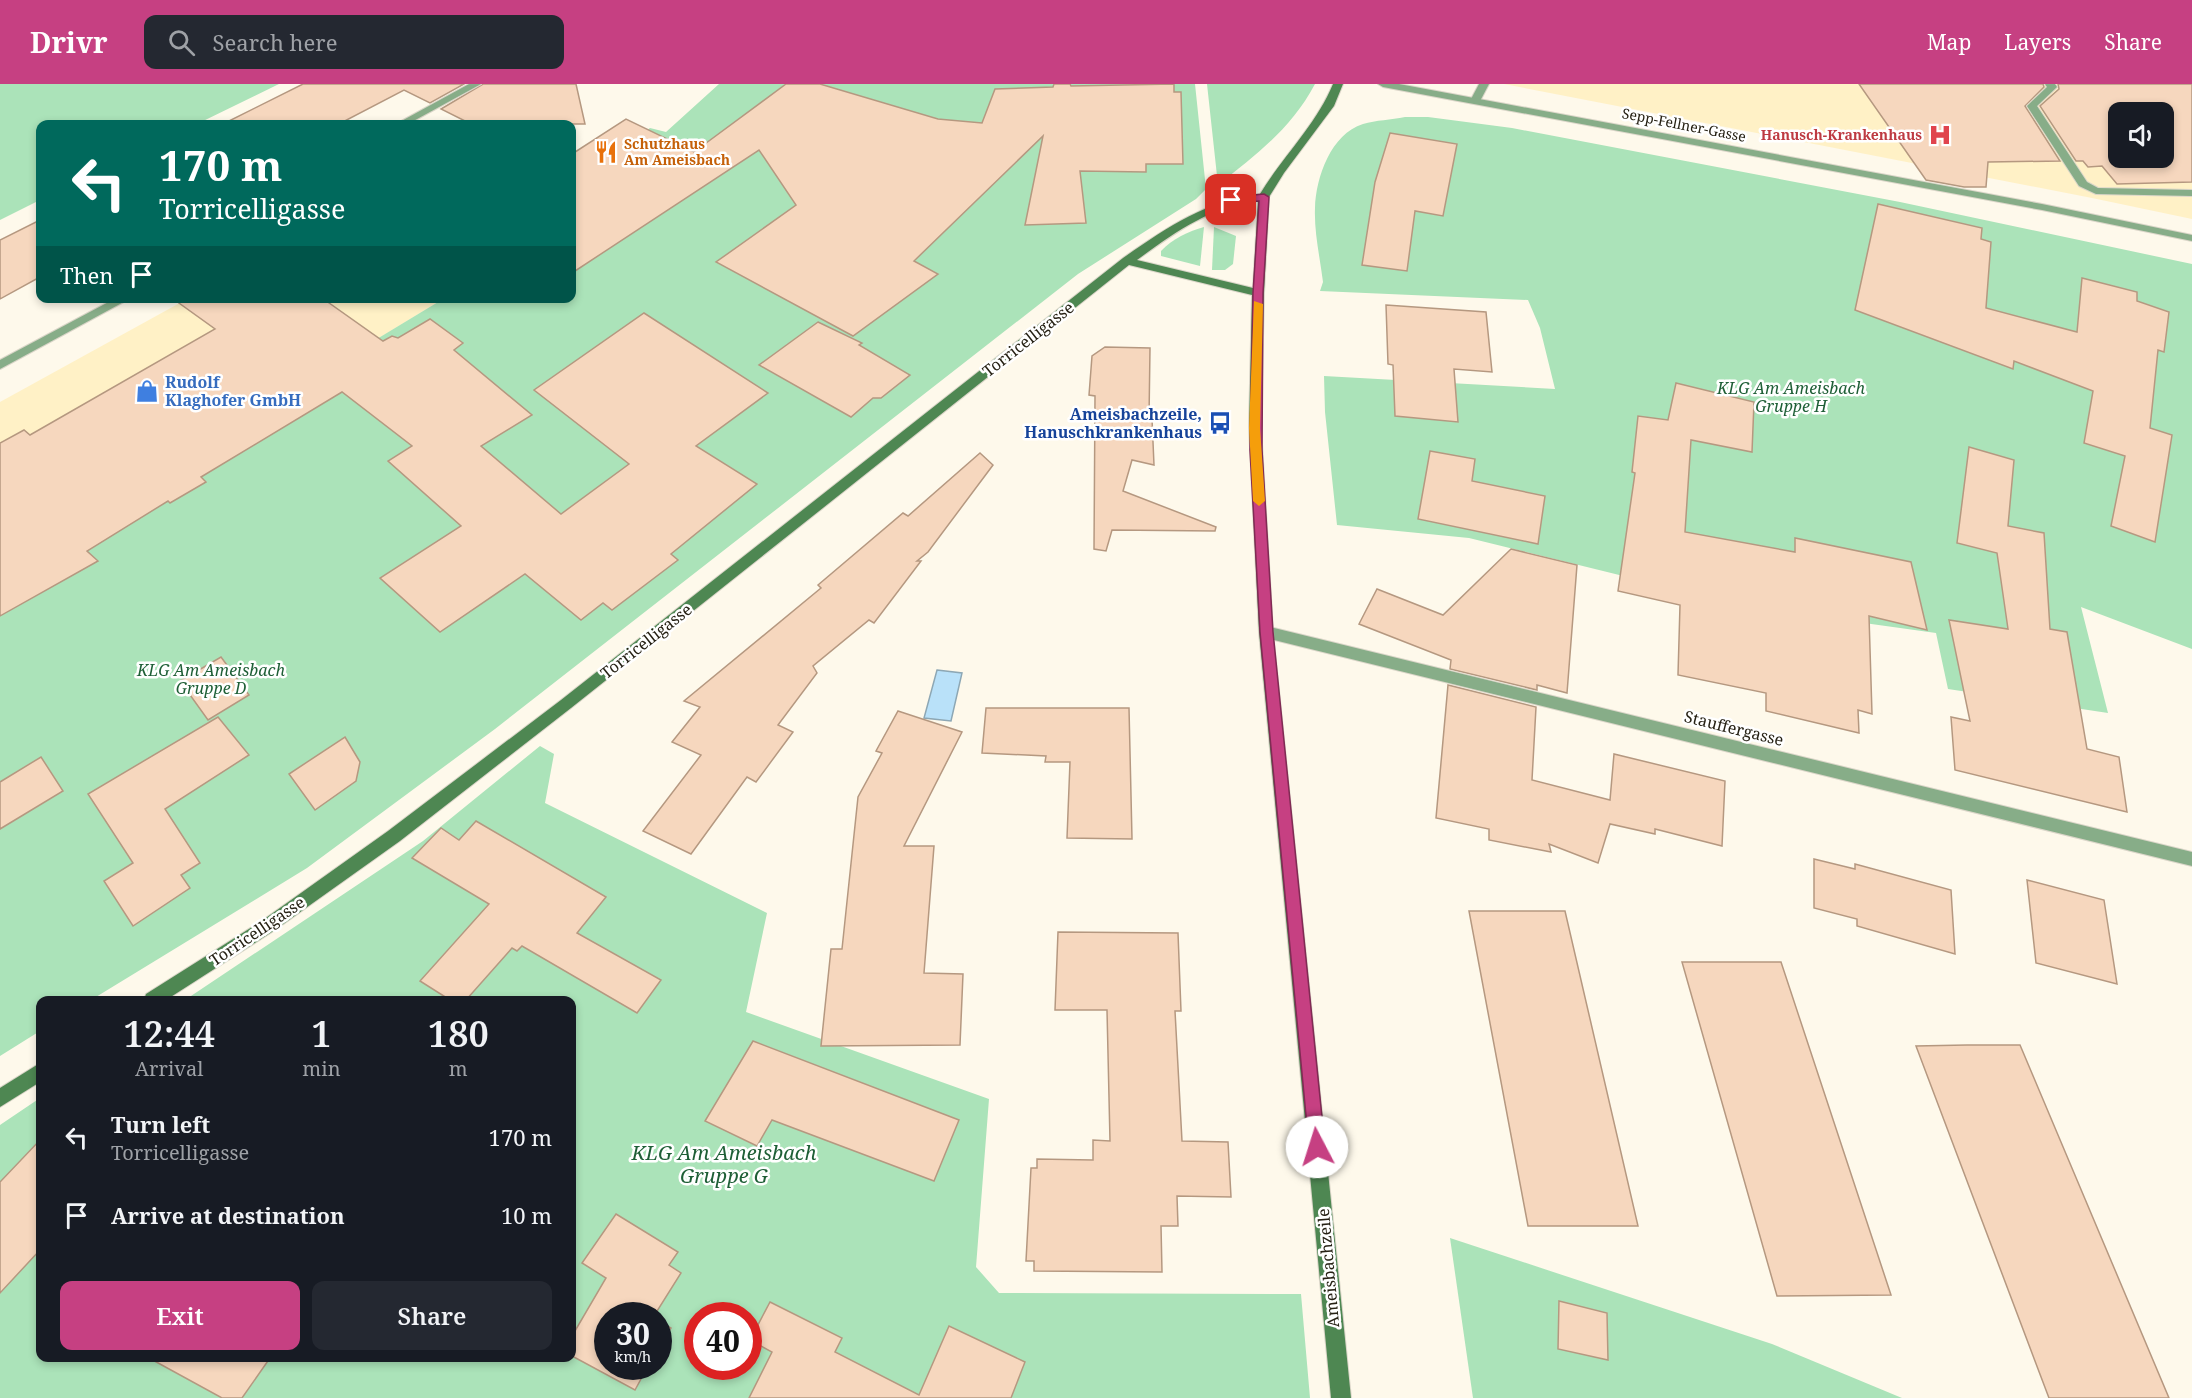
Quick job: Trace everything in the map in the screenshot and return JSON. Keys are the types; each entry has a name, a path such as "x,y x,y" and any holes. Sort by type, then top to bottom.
{"street":[{"path":"408,120 476,84"},
{"name":"Ameisbachzeile","path":"1338,84 1329,106 1279,172 1264,197 1258,293 1255,428 1266,632 1341,1398"},
{"name":"Sepp-Fellner-Gasse","path":"1383,84 2042,207 2192,238"},
{"path":"1475,101 1484,84"},
{"path":"2050,84 2052,87 2032,106 2083,184 2096,191 2192,193"},
{"name":"Torricelligasse","path":"158,996 269,925 394,836 566,705 1127,261 1212,206 1231,200 1264,197"},
{"path":"1127,261 1196,276 1258,293"},
{"path":"0,365 117,303"},
{"name":"Stauffergasse","path":"1266,632 2192,860"},
{"path":"0,1098 36,1075"}],"shaded area":[{"name":"Hanusch-Krankenhaus","path":"1504,84 2192,84 2192,219 2092,198"},
{"path":"180,303 436,303 325,371 0,475 0,402"}],"green space":[{"path":"0,84 279,84 205,120 36,120 36,202 0,220"},
{"name":"KLG Am Ameisbach Gruppe D","path":"719,84 1195,84 1206,189 1196,199 1078,274 495,729 307,868 98,996 36,996 36,1034 0,1056 0,559 436,303 576,303 576,217 670,158 637,137 650,128 666,132"},
{"path":"1207,84 1315,84 1306,100 1284,128 1218,185"},
{"name":"KLG Am Ameisbach Gruppe H","path":"1405,117 1428,117 1512,128 1900,202 2192,264 2192,649 2081,607 2108,713 1948,689 1936,633 1749,607 1469,538 1337,525 1325,412 1324,376 1555,389 1540,328 1528,300 1320,291 1323,282 1316,236 1315,208 1318,183 1327,158 1342,137 1352,129 1363,124"},
{"path":"1204,227 1200,266 1161,256 1161,251 1175,239"},
{"path":"1214,227 1236,236 1233,264 1225,270 1212,270"},
{"name":"KLG Am Ameisbach Gruppe G","path":"540,746 554,754 545,803 767,913 746,1012 989,1099 976,1267 999,1293 1301,1294 1310,1398 0,1398 0,1125 36,1101 36,1362 576,1362 576,996 191,996 423,841"},
{"path":"1450,1238 1772,1344 1902,1398 1473,1398"}],"water":[{"path":"937,670 962,673 951,721 924,718"}],"building":[{"path":"303,84 464,84 430,103 404,90 347,120 231,120"},
{"path":"483,84 576,84 585,124 576,124 576,120 463,120 441,109"},
{"path":"786,84 820,84 938,119 982,123 995,89 1053,87 1054,84 1070,84 1071,86 1174,84 1174,92 1181,92 1183,164 1146,164 1146,172 1080,171 1086,223 1025,225 1043,136 914,261 938,274 853,336 716,262 796,205 759,150 576,270 576,151 626,119 694,152"},
{"path":"1859,84 2043,84 2044,87 2025,106 2060,161 1988,162 1986,187 1964,187 1926,180"},
{"path":"2058,84 2192,84 2192,182 2117,184 2102,166 2088,167 2083,161 2076,161 2040,106 2059,89"},
{"path":"1390,133 1457,144 1443,216 1415,211 1407,271 1362,265 1375,182"},
{"path":"1878,204 1982,228 1981,239 1991,242 1986,308 2077,332 2082,278 2137,292 2137,301 2169,312 2164,352 2158,350 2150,428 2172,435 2155,542 2111,526 2125,456 2084,443 2093,391 2014,361 2013,369 1855,310"},
{"path":"36,222 36,279 0,299 0,240"},
{"path":"179,303 329,303 383,341 392,336 398,338 430,319 463,343 454,350 532,415 481,446 561,514 629,464 534,390 644,313 768,393 696,446 757,484 671,554 678,560 612,610 603,603 581,620 525,574 440,632 380,578 461,526 388,461 412,446 342,392 201,477 206,482 170,503 168,501 87,551 98,561 0,616 0,443 24,430 30,435 215,329"},
{"path":"1386,305 1486,312 1492,372 1454,369 1458,422 1395,416 1393,365 1388,364"},
{"path":"818,322 862,343 859,345 910,375 881,398 873,398 851,417 759,365"},
{"path":"1105,347 1150,348 1149,419 1152,419 1154,465 1132,460 1123,491 1216,527 1215,531 1112,530 1106,551 1094,549 1095,396 1089,395 1092,356"},
{"path":"1676,383 1754,402 1752,452 1691,440 1685,532 1795,552 1795,538 1911,562 1927,630 1869,616 1872,714 1858,710 1859,733 1766,711 1766,693 1678,675 1680,605 1618,591 1635,473 1632,472 1638,416 1668,420"},
{"path":"1969,447 2014,460 2008,526 2044,533 2050,629 2067,632 2087,749 2119,757 2127,812 1955,770 1951,717 1970,721 1949,620 2008,629 1997,553 1957,543"},
{"path":"1430,451 1475,459 1472,481 1545,496 1538,544 1418,519"},
{"path":"980,453 993,465 928,552 917,561 921,561 874,623 869,620 813,666 817,673 778,725 793,732 756,782 747,777 691,854 643,831 701,755 672,742 700,707 684,701 821,588 818,585 903,513 908,516"},
{"path":"1511,549 1577,565 1567,693 1537,685 1537,690 1450,669 1451,660 1359,624 1377,589 1443,615"},
{"path":"221,657 249,695 208,720 180,681"},
{"path":"1448,685 1536,707 1532,780 1610,800 1614,754 1725,781 1722,846 1655,829 1655,834 1610,824 1598,863 1549,844 1551,852 1489,840 1489,829 1436,818"},
{"path":"986,708 1129,708 1132,839 1067,838 1070,762 1045,762 1046,756 982,753"},
{"path":"898,711 962,732 904,846 934,846 924,973 963,974 960,1045 821,1046 831,949 842,949 858,797 882,753 876,751"},
{"path":"218,717 249,755 165,809 200,863 181,875 190,888 133,926 104,881 133,863 88,794"},
{"path":"345,737 360,762 356,781 315,810 289,774"},
{"path":"41,757 63,791 0,829 0,782"},
{"path":"476,821 606,897 577,933 661,980 637,1013 522,946 517,951 512,948 470,996 444,996 420,981 489,904 412,858 441,828 459,840"},
{"path":"1814,859 1855,869 1855,864 1951,890 1955,954 1857,926 1857,919 1814,908"},
{"path":"2027,880 2104,900 2117,984 2036,963"},
{"path":"1469,911 1565,911 1638,1226 1528,1226"},
{"path":"1058,932 1178,933 1181,1011 1175,1011 1182,1141 1228,1142 1231,1197 1177,1196 1178,1226 1161,1226 1162,1272 1034,1271 1034,1261 1026,1261 1031,1168 1037,1168 1037,1159 1093,1160 1093,1140 1110,1141 1107,1010 1055,1010"},
{"path":"1682,962 1781,962 1891,1295 1777,1296"},
{"path":"753,1041 959,1120 934,1181 772,1120 757,1146 705,1121"},
{"path":"2020,1045 2169,1398 2049,1398 1916,1046"},
{"path":"36,1144 36,1254 0,1293 0,1182"},
{"path":"616,1214 678,1252 669,1265 681,1273 663,1302 594,1302 594,1368 576,1358 576,1329 606,1278 582,1263"},
{"path":"1559,1301 1607,1313 1608,1360 1558,1349"},
{"path":"770,1302 842,1338 835,1352 919,1395 949,1326 1025,1362 1011,1398 749,1398 758,1380 762,1380 762,1372 772,1352 762,1347 762,1317"},
{"path":"156,1362 267,1362 242,1398 222,1398"},
{"path":"616,1380 640,1380 635,1390"}],"slow traffic":[{"path":"1258,304 1255,428 1259,501"}],"place":[{"name":"Hanusch-Krankenhaus","path":"1940,135"},
{"name":"Schutzhaus Am Ameisbach","path":"606,152"},
{"name":"Rudolf Klaghofer GmbH","path":"147,391"},
{"name":"Ameisbachzeile, Hanuschkrankenhaus","path":"1220,423"}],"route":[{"path":"1231,200 1264,197 1258,293 1255,428 1266,632 1317,1147"}]}
